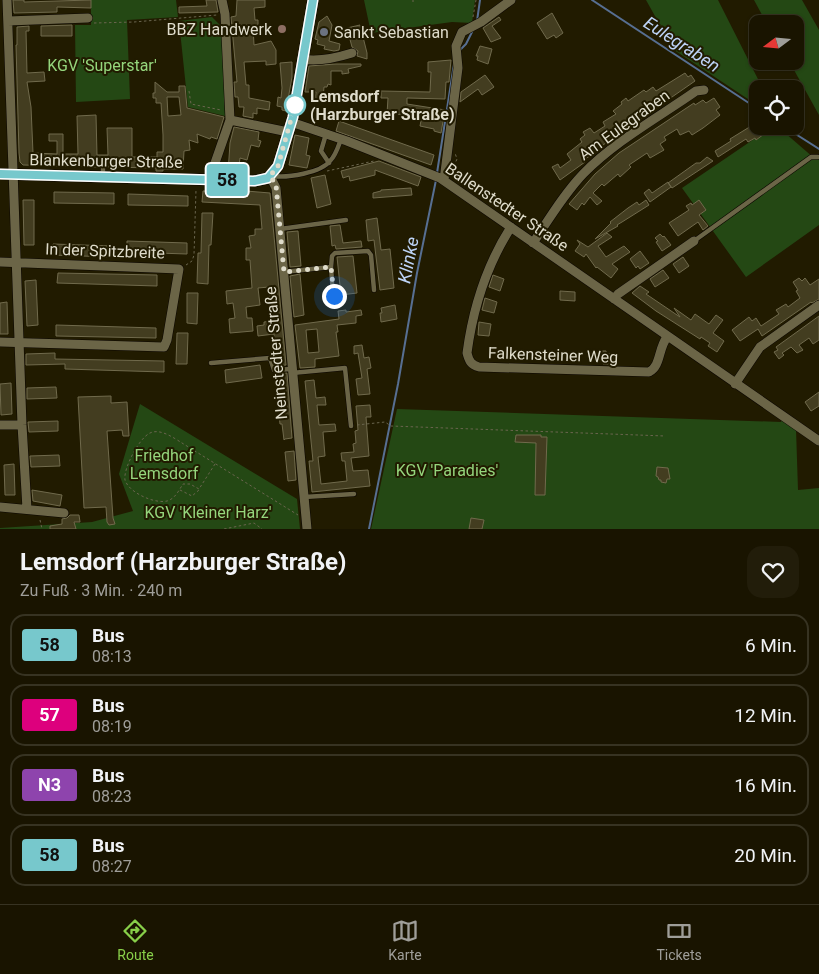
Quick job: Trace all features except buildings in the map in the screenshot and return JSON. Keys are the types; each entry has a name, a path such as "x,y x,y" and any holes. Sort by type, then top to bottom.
{"street":[{"path":"7,0 22,425 27,509"},
{"path":"209,180 230,116 222,0"},
{"path":"270,176 278,166 290,127 313,0"},
{"path":"439,178 454,107 458,62 456,46 462,32 472,25 482,22 511,0"},
{"path":"8,21 88,18"},
{"path":"302,59 335,58 352,53"},
{"name":"Am Eulegraben","path":"534,243 561,202 584,174 617,146 696,91 704,90"},
{"name":"Ballenstedter Straße","path":"230,116 326,134 439,178 511,226 734,384 819,441"},
{"name":"Blankenburger Straße","path":"0,174 103,172 209,180 254,181 263,180 270,176"},
{"name":"Neinstedter Straße","path":"270,176 276,185 307,524"},
{"name":"Falkensteiner Weg","path":"511,226 492,260 474,308 467,354 473,366 479,368 649,372 655,369 662,344 667,336"},
{"path":"614,299 618,294 694,241"},
{"name":"In der Spitzbreite","path":"0,262 179,269 167,340 164,347 19,342"},
{"path":"734,384 760,347 819,305"},
{"path":"0,342 19,342"},
{"path":"0,425 22,425"},
{"path":"0,507 64,513"}],"lane":[{"path":"326,134 321,151 329,162"},
{"path":"270,176 283,178 317,169 329,162 336,153 341,139"},
{"path":"694,241 812,157 818,157"},
{"path":"280,229 346,220"},
{"path":"334,296 331,267 332,256 336,253 368,251 371,255 374,290"},
{"path":"284,272 331,267"},
{"path":"211,363 270,358 274,370 292,371 345,368 352,426"},
{"path":"304,497 354,494"}],"path":[{"path":"472,25 476,0"},
{"path":"88,18 88,23 134,22 224,14"},
{"path":"189,91 191,104 230,116"},
{"path":"321,173 381,160 383,155"},
{"path":"179,269 192,261 194,255 196,179"},
{"path":"352,426 385,422 391,426 665,436"},
{"path":"199,489 190,484 183,484 174,498 167,501 157,501 129,487 125,476 134,452 144,438 150,433 155,432 168,434 307,524"},
{"path":"179,490 192,496 199,489 215,464"},
{"path":"38,510 42,529"},
{"path":"224,529 254,523 262,529"}],"green space":[{"name":"KGV 'Superstar'","path":"91,0 176,0 178,17 127,20 130,99 76,102 75,25 91,25"},
{"path":"364,0 475,0 472,23 452,22 371,33"},
{"path":"646,0 718,0 749,61 749,70 753,70 758,80 749,80 749,100 674,50"},
{"path":"754,0 802,0 819,30 819,115 804,88 804,80 800,80 794,70 804,70 804,15 762,15"},
{"path":"212,17 222,27 225,116 188,107 179,21"},
{"path":"760,135 787,135 814,158 819,158 819,225 746,277 682,188"},
{"name":"Friedhof Lemsdorf","path":"140,404 297,499 300,529 0,529 92,522 133,511 119,474"},
{"name":"KGV 'Paradies'","path":"397,409 781,422 782,419 796,429 798,490 819,488 819,529 371,529"}],"waterway":[{"name":"Klinke","path":"477,21 480,0"},
{"name":"Eulegraben","path":"592,0 749,103"},
{"name":"Klinke","path":"459,51 466,44 473,30"},
{"name":"Klinke","path":"437,173 454,64"},
{"name":"Eulegraben","path":"797,135 819,149"},
{"name":"Klinke","path":"369,529 436,180"}],"bus line":[{"name":"58","path":"0,174 254,181 261,181 267,178 278,166 291,122 313,0"}],"place":[{"name":"BBZ Handwerk","path":"282,29"},
{"name":"Sankt Sebastian","path":"324,32"},
{"name":"Lemsdorf (Harzburger Straße)","path":"295,105"}],"route":[{"path":"295,105 278,166 270,176 276,185 284,272 331,267 334,296"}],"park label":[{"name":"KGV 'Kleiner Harz'","path":"208,512"}]}
